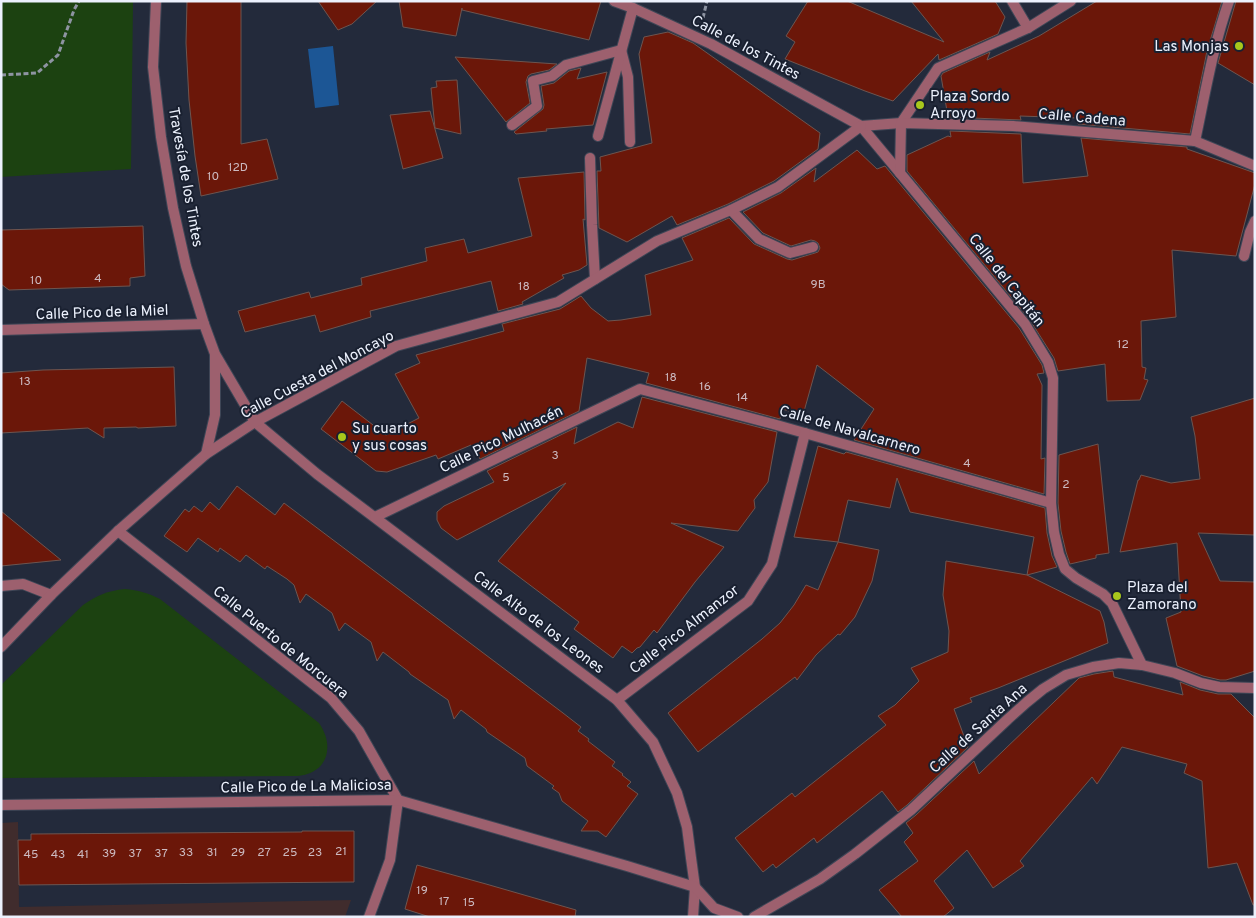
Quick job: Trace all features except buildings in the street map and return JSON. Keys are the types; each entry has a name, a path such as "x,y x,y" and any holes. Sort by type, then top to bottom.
{"street":[{"name":"Travesía de los Tintes","path":"156,1 153,67 161,138 173,208 186,266 215,354 255,422"},
{"name":"Calle de los Tintes","path":"614,1 711,44 861,126"},
{"path":"1012,1 1028,28"},
{"path":"900,173 901,123 938,68 1028,28 1071,1"},
{"path":"1195,141 1212,61 1229,1"},
{"path":"598,136 633,8"},
{"path":"512,125 537,106 533,81 552,76 566,65 621,50"},
{"path":"621,50 628,77 630,142"},
{"name":"Calle Cadena","path":"861,126 901,123 1013,126 1195,141 1255,166"},
{"name":"Calle del Capitán","path":"861,126 1025,324 1048,362 1054,378 1050,503 1059,554 1064,569 1103,594 1112,603 1142,665"},
{"name":"Calle Cuesta del Moncayo","path":"1,647 51,595 118,532 206,454 255,422 396,346 558,302 657,241 731,210 778,187 861,126"},
{"path":"590,158 595,279"},
{"path":"731,210 759,239 790,253 813,247"},
{"path":"1244,256 1250,232 1255,222"},
{"name":"Calle Pico de la Miel","path":"1,330 204,324"},
{"name":"Travesía de los Tintes","path":"206,454 215,415 215,354"},
{"name":"Calle de Navalcarnero","path":"640,389 805,433 1050,503"},
{"name":"Calle Pico Mulhacén","path":"375,517 640,389"},
{"name":"Calle Alto de los Leones","path":"255,422 317,474 617,700 653,742 677,793 687,826 695,887 694,917"},
{"name":"Calle Pico Almanzor","path":"617,700 748,601 772,564 805,433"},
{"name":"Calle Puerto de Morcuera","path":"118,532 331,698 359,730 398,800"},
{"path":"1,586 23,584 51,595"},
{"name":"Calle de Santa Ana","path":"754,917 820,879 912,810 1008,719 1043,689 1066,675 1094,667 1119,663 1142,665 1219,687 1255,688"},
{"path":"369,917 390,860 398,800"},
{"name":"Calle Pico de La Maliciosa","path":"1,804 398,800 695,887"},
{"path":"695,887 714,908 738,917"}],"path":[{"path":"1,75 37,73 58,54 79,1"}],"shaded area":[{"path":"18,822 19,907 351,900 345,917 1,917 1,823"}],"green space":[{"path":"1,1 133,1 131,169 1,177"},
{"path":"125,589 143,592 160,599 319,723 327,741 326,757 322,764 308,774 298,776 1,778 1,685 83,605 103,594"}],"water":[{"path":"333,46 339,105 315,108 308,49"}],"place":[{"name":"Las Monjas","path":"1239,46"},
{"name":"Plaza Sordo Arroyo","path":"920,105"},
{"name":"Su cuarto y sus cosas","path":"342,437"},
{"name":"Plaza del Zamorano","path":"1117,596"}]}
